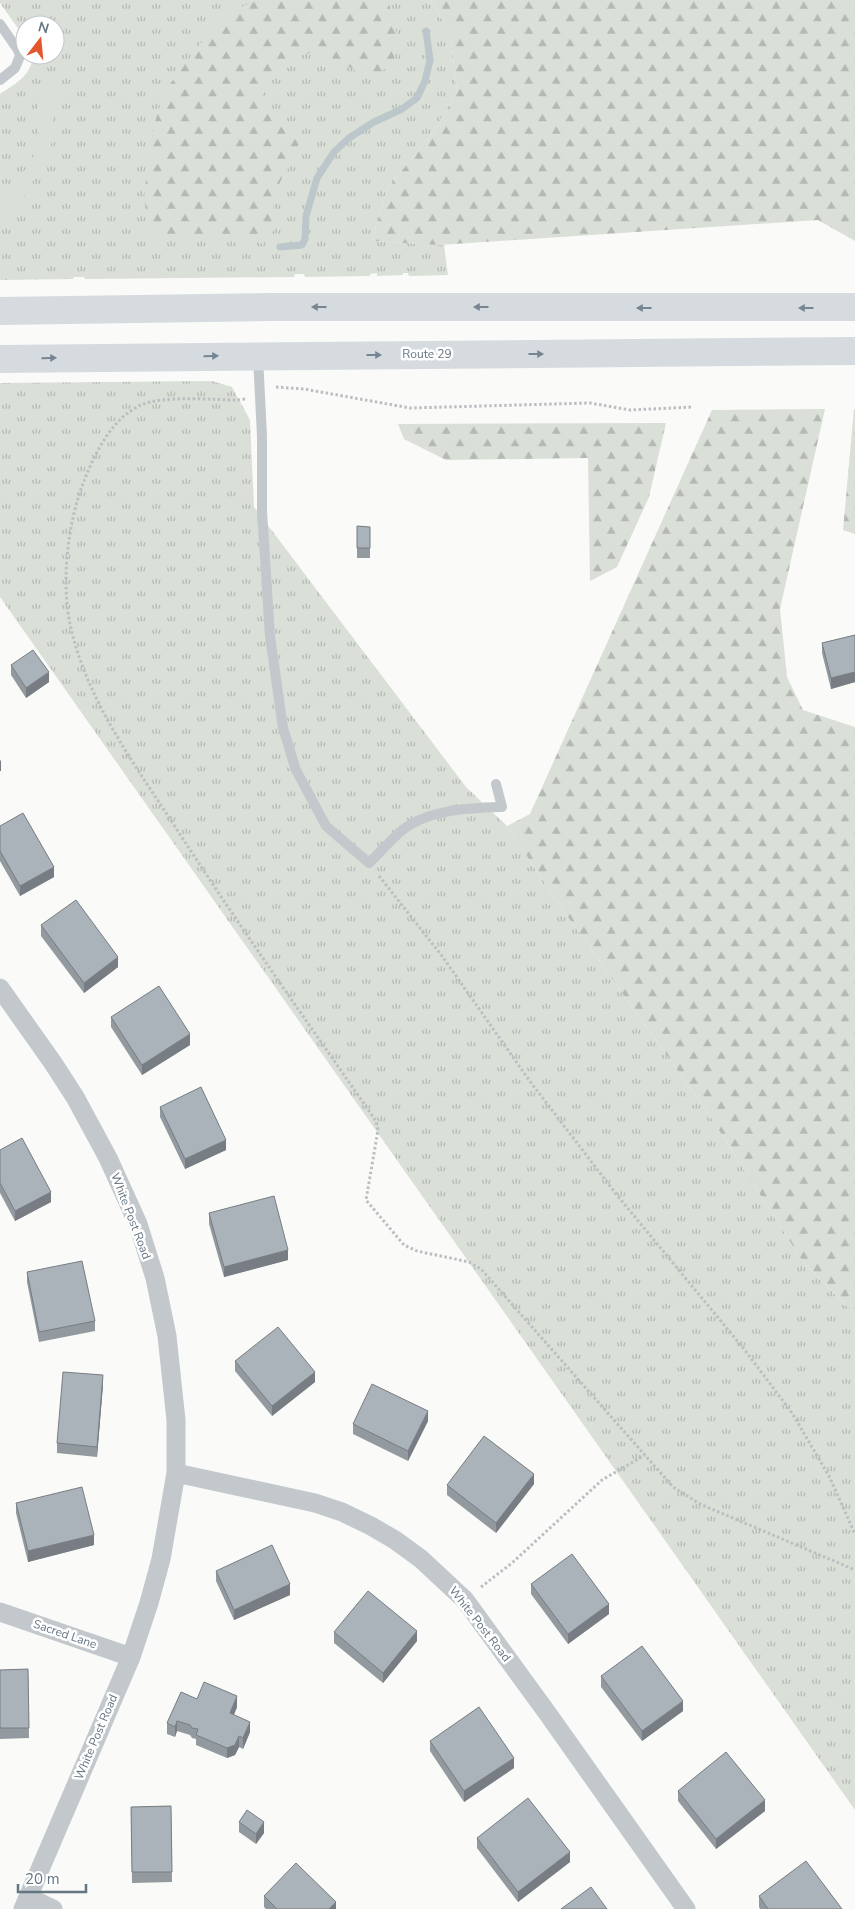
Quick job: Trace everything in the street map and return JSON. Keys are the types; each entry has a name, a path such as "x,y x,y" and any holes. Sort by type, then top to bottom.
{"main road":[{"path":"0,310 273,307 855,307"},
{"name":"Route 29","path":"0,359 855,350"}],"street":[{"name":"White Post Road","path":"0,988 75,1097 108,1158 138,1224 155,1278 167,1336 176,1420 176,1474 160,1559 149,1603 131,1657 26,1903"},
{"name":"White Post Road","path":"176,1474 314,1504 342,1512 395,1540 422,1559 465,1600 686,1909"},
{"name":"Sacred Lane","path":"0,1612 131,1657"},
{"path":"26,1903 53,1909"}],"lane":[{"path":"0,24 20,56 15,68 0,80"},
{"path":"258,356 262,436 262,511 270,636 283,728 296,770 326,826 369,863 407,826 431,814 481,808 502,808 496,784"}],"path":[{"path":"369,863 442,956 529,1080 616,1194 744,1349 792,1413 829,1476 855,1534"},
{"path":"465,1600 512,1563 602,1480 645,1455"}],"green space":[{"path":"0,0 430,0 450,32 457,92 434,131 387,189 372,241 444,245 448,275 409,276 408,273 403,273 403,275 377,276 377,273 370,274 370,276 305,277 304,274 295,274 294,277 85,279 84,277 74,277 73,279 0,280 0,94 17,83 31,65 65,65 65,15 15,15 15,24 0,3"},
{"path":"258,0 388,0 400,45 390,67 367,77 322,52 302,54 269,77 263,97 271,115 288,123 299,143 291,163 274,192 273,231 263,244 244,238 150,234 144,199 150,139 164,92 206,36 234,10"},
{"path":"430,0 855,0 855,241 818,220 439,245 372,241 387,189 434,131 457,92 450,32"},
{"path":"52,86 57,88 59,95 53,104 52,113 55,133 42,170 35,176 29,189 17,206 0,214 0,195 26,169 36,149 39,138 39,102 46,91"},
{"path":"212,381 232,387 250,420 254,507 466,787 507,826 558,903 708,1113 803,1262 855,1314 855,1810 0,597 0,383"},
{"path":"825,409 780,609 787,677 803,710 855,727 855,1314 803,1262 708,1113 558,903 507,826 530,814 712,410"},
{"path":"855,409 855,534 843,530"},
{"path":"666,423 649,497 617,567 590,581 588,458 446,460 404,439 398,424"}],"building":[{"path":"357,526 370,527 370,548 357,548"},
{"path":"855,635 855,672 831,678 822,643"},
{"path":"33,650 49,672 26,688 11,665"},
{"path":"23,813 54,867 20,886 0,851 0,826"},
{"path":"76,900 118,957 84,983 41,925"},
{"path":"159,986 190,1034 142,1065 111,1017"},
{"path":"201,1087 226,1140 185,1159 160,1107"},
{"path":"22,1138 51,1192 15,1211 0,1183 0,1150"},
{"path":"274,1196 288,1250 224,1267 209,1213"},
{"path":"82,1261 95,1321 39,1332 27,1272"},
{"path":"278,1327 315,1372 272,1406 235,1361"},
{"path":"63,1372 103,1375 97,1447 57,1443"},
{"path":"372,1384 428,1411 408,1451 353,1424"},
{"path":"484,1436 534,1474 496,1523 447,1485"},
{"path":"82,1487 94,1535 28,1551 16,1503"},
{"path":"272,1545 290,1584 234,1610 216,1571"},
{"path":"572,1554 609,1604 568,1634 531,1584"},
{"path":"368,1591 417,1631 383,1673 334,1632"},
{"path":"642,1646 683,1701 642,1731 601,1676"},
{"path":"28,1669 29,1728 0,1728 0,1670"},
{"path":"204,1682 237,1696 230,1713 250,1722 243,1738 239,1736 235,1745 227,1748 196,1735 198,1729 192,1728 190,1725 177,1721 175,1727 167,1723 181,1692 197,1699"},
{"path":"479,1707 514,1758 464,1791 430,1741"},
{"path":"726,1752 765,1800 716,1839 678,1791"},
{"path":"528,1798 570,1852 518,1892 477,1838"},
{"path":"171,1806 172,1872 132,1872 131,1807"},
{"path":"247,1810 264,1822 256,1834 239,1822"},
{"path":"806,1861 842,1909 768,1909 759,1896"},
{"path":"296,1863 336,1902 329,1909 277,1909 264,1896"},
{"path":"591,1887 607,1909 561,1909"}],"waterway":[{"path":"280,247 302,245 305,239 306,216 317,178 334,152 349,138 374,122 402,109 417,98 425,81 430,60 426,31"}]}
